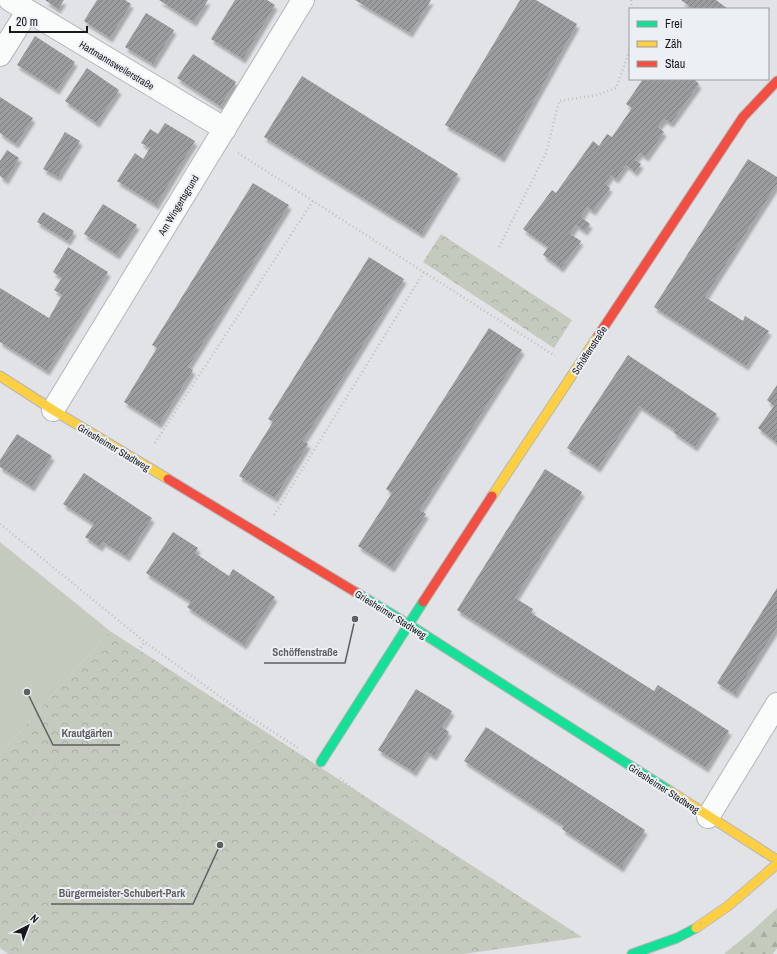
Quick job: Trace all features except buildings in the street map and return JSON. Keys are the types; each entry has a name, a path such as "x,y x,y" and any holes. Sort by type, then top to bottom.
{"main road":[{"name":"Schöffenstraße","path":"321,762 408,624 743,117 777,81"},
{"name":"Griesheimer Stadtweg","path":"0,376 53,410 408,624 777,860"},
{"path":"632,954 677,938 714,917 732,904 777,864"}],"street":[{"name":"Am Wingertsgrund","path":"53,410 303,0"},
{"name":"Hartmannsweilerstraße","path":"18,6 221,135"},
{"path":"0,55 18,6"},
{"path":"708,816 777,704"}],"path":[{"path":"499,247 546,153 559,101 597,95 616,88 629,53"},
{"path":"221,135 313,201 576,369"},
{"path":"142,464 313,201"},
{"path":"261,536 424,272"},
{"path":"0,524 144,642 240,711 321,762 430,854 428,890 357,954"},
{"path":"0,855 33,814 62,745 144,642"},
{"path":"33,814 120,812 186,790 243,748 321,762"},
{"path":"175,954 167,928 186,790"},
{"path":"0,942 15,954"}],"green space":[{"path":"441,234 572,320 554,348 423,262"},
{"path":"0,542 110,631 0,754"},
{"path":"110,631 582,937 464,954 8,954 0,948 0,754"},
{"path":"777,908 777,948 773,954 724,954 753,930"}],"traffic: fast":[{"path":"357,593 670,791"},
{"path":"321,762 423,602"},
{"path":"632,954 677,938 696,928"}],"traffic: slow":[{"path":"492,496 598,336"},
{"path":"0,376 53,410 168,479"},
{"path":"670,791 777,860"},
{"path":"696,928 728,906 777,864"}],"traffic: jam":[{"path":"598,336 743,117 777,81"},
{"path":"168,479 357,593"},
{"path":"423,602 492,496"}],"place":[{"name":"Schöffenstraße","path":"355,619"},
{"name":"Krautgärten","path":"27,692"},
{"name":"Bürgermeister-Schubert-Park","path":"220,845"}]}
